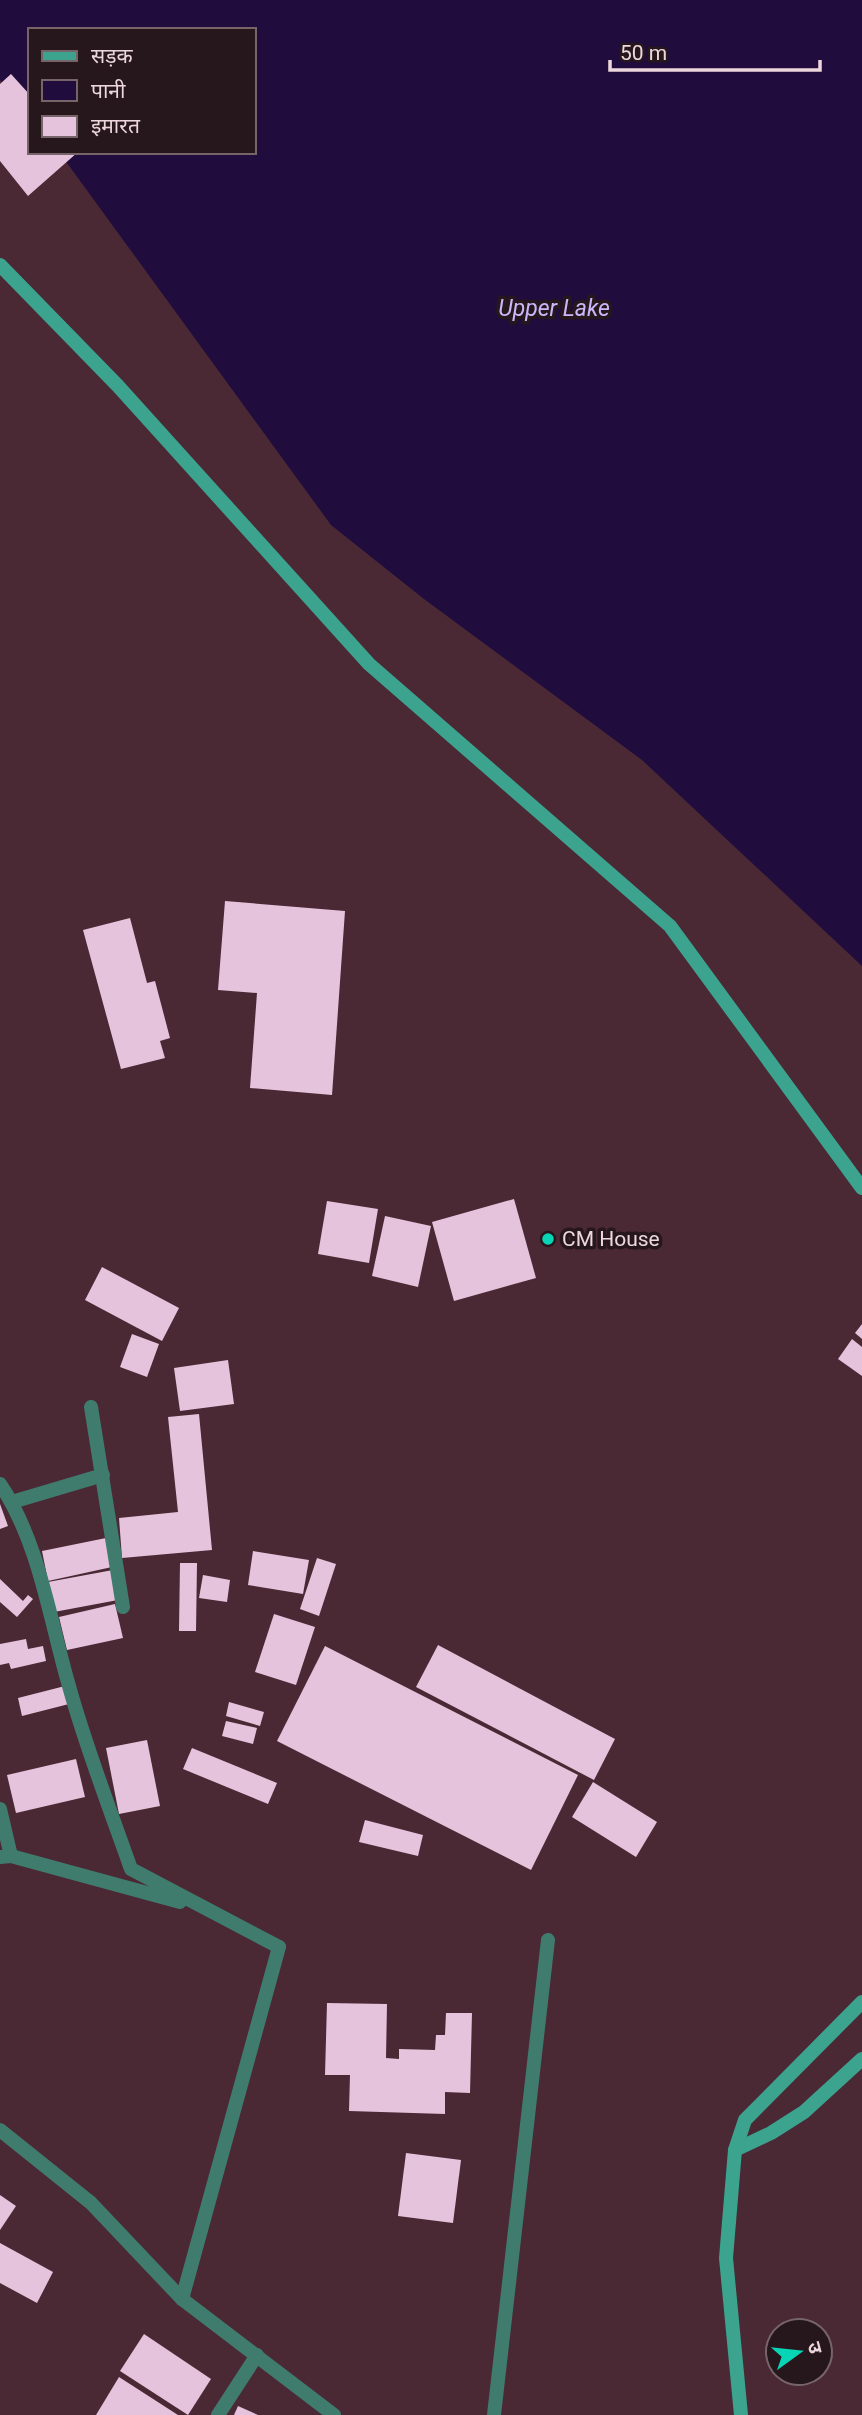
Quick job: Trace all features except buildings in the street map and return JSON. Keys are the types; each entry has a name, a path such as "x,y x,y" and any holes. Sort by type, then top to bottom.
{"street":[{"path":"0,265 118,386 369,664 670,926 862,1188"},
{"path":"91,1407 123,1607"},
{"path":"12,1502 103,1475"},
{"path":"0,1484 12,1502 30,1543 70,1690 131,1869 279,1947 183,2299"},
{"path":"0,1809 5,1856 205,1908"},
{"path":"494,2415 548,1940"},
{"path":"741,2415 726,2258 735,2150 745,2120 862,2002"},
{"path":"735,2150 771,2133 804,2112 862,2059"},
{"path":"0,2130 91,2203 183,2299 334,2415"},
{"path":"218,2415 257,2355"}],"water":[{"name":"Upper Lake","path":"0,0 862,0 862,966 642,760 424,599 331,525 60,154 256,154 256,28 28,28 28,115 0,80"}],"place":[{"name":"CM House","path":"548,1239"}]}
